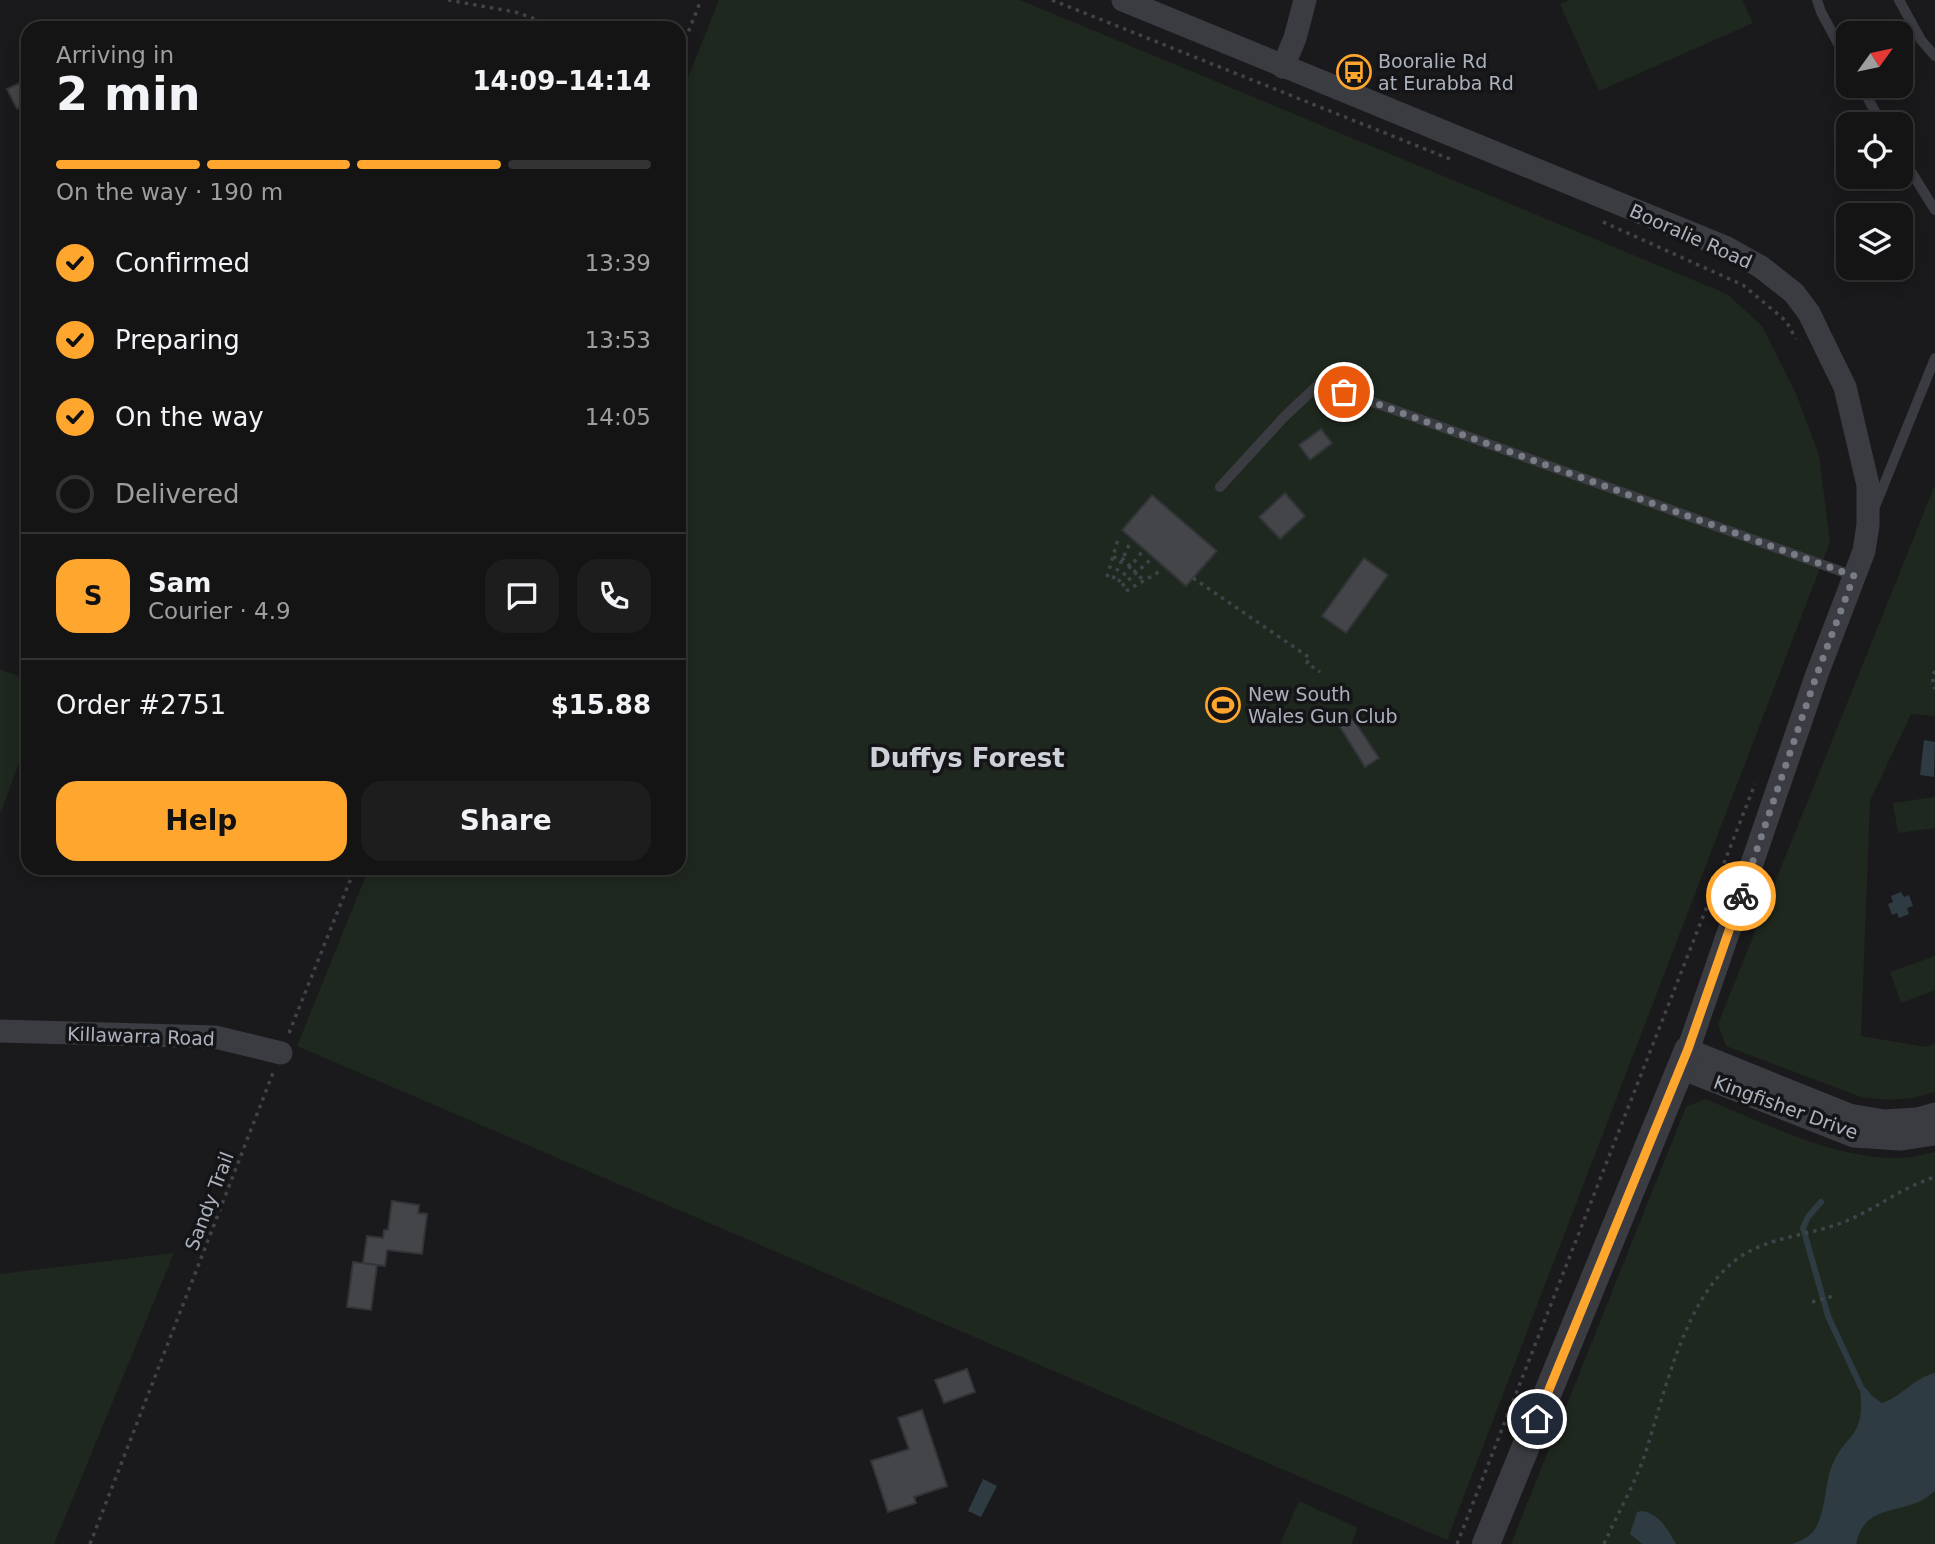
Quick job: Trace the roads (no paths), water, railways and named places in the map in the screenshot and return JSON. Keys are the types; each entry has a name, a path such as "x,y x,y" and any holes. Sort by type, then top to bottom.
{"street":[{"name":"Booralie Road","path":"1123,0 1727,248 1761,267 1794,293 1809,313 1845,387 1868,485 1868,525 1864,551 1817,674 1684,1059 1486,1544"},
{"path":"1283,67 1295,38 1305,0"},
{"name":"Killawarra Road","path":"0,1031 215,1037 281,1054"},
{"name":"Kingfisher Drive","path":"1684,1059 1849,1115 1884,1121 1917,1119 1935,1114"},
{"name":"Kingfisher Drive","path":"1684,1059 1854,1136 1900,1139 1935,1134"}],"lane":[{"path":"1817,0 1836,40"},
{"path":"1899,0 1921,40 1935,56"},
{"path":"1913,175 1935,210"},
{"path":"1868,525 1935,358"},
{"path":"1220,487 1284,417 1321,383 1854,576"}],"waterway":[{"path":"1821,1202 1808,1217 1803,1228 1828,1316 1861,1387"}],"place":[{"name":"Booralie Rd at Eurabba Rd","path":"1354,72"},
{"name":"New South Wales Gun Club","path":"1223,705"}],"district":[{"name":"Duffys Forest","path":"967,758"}]}
